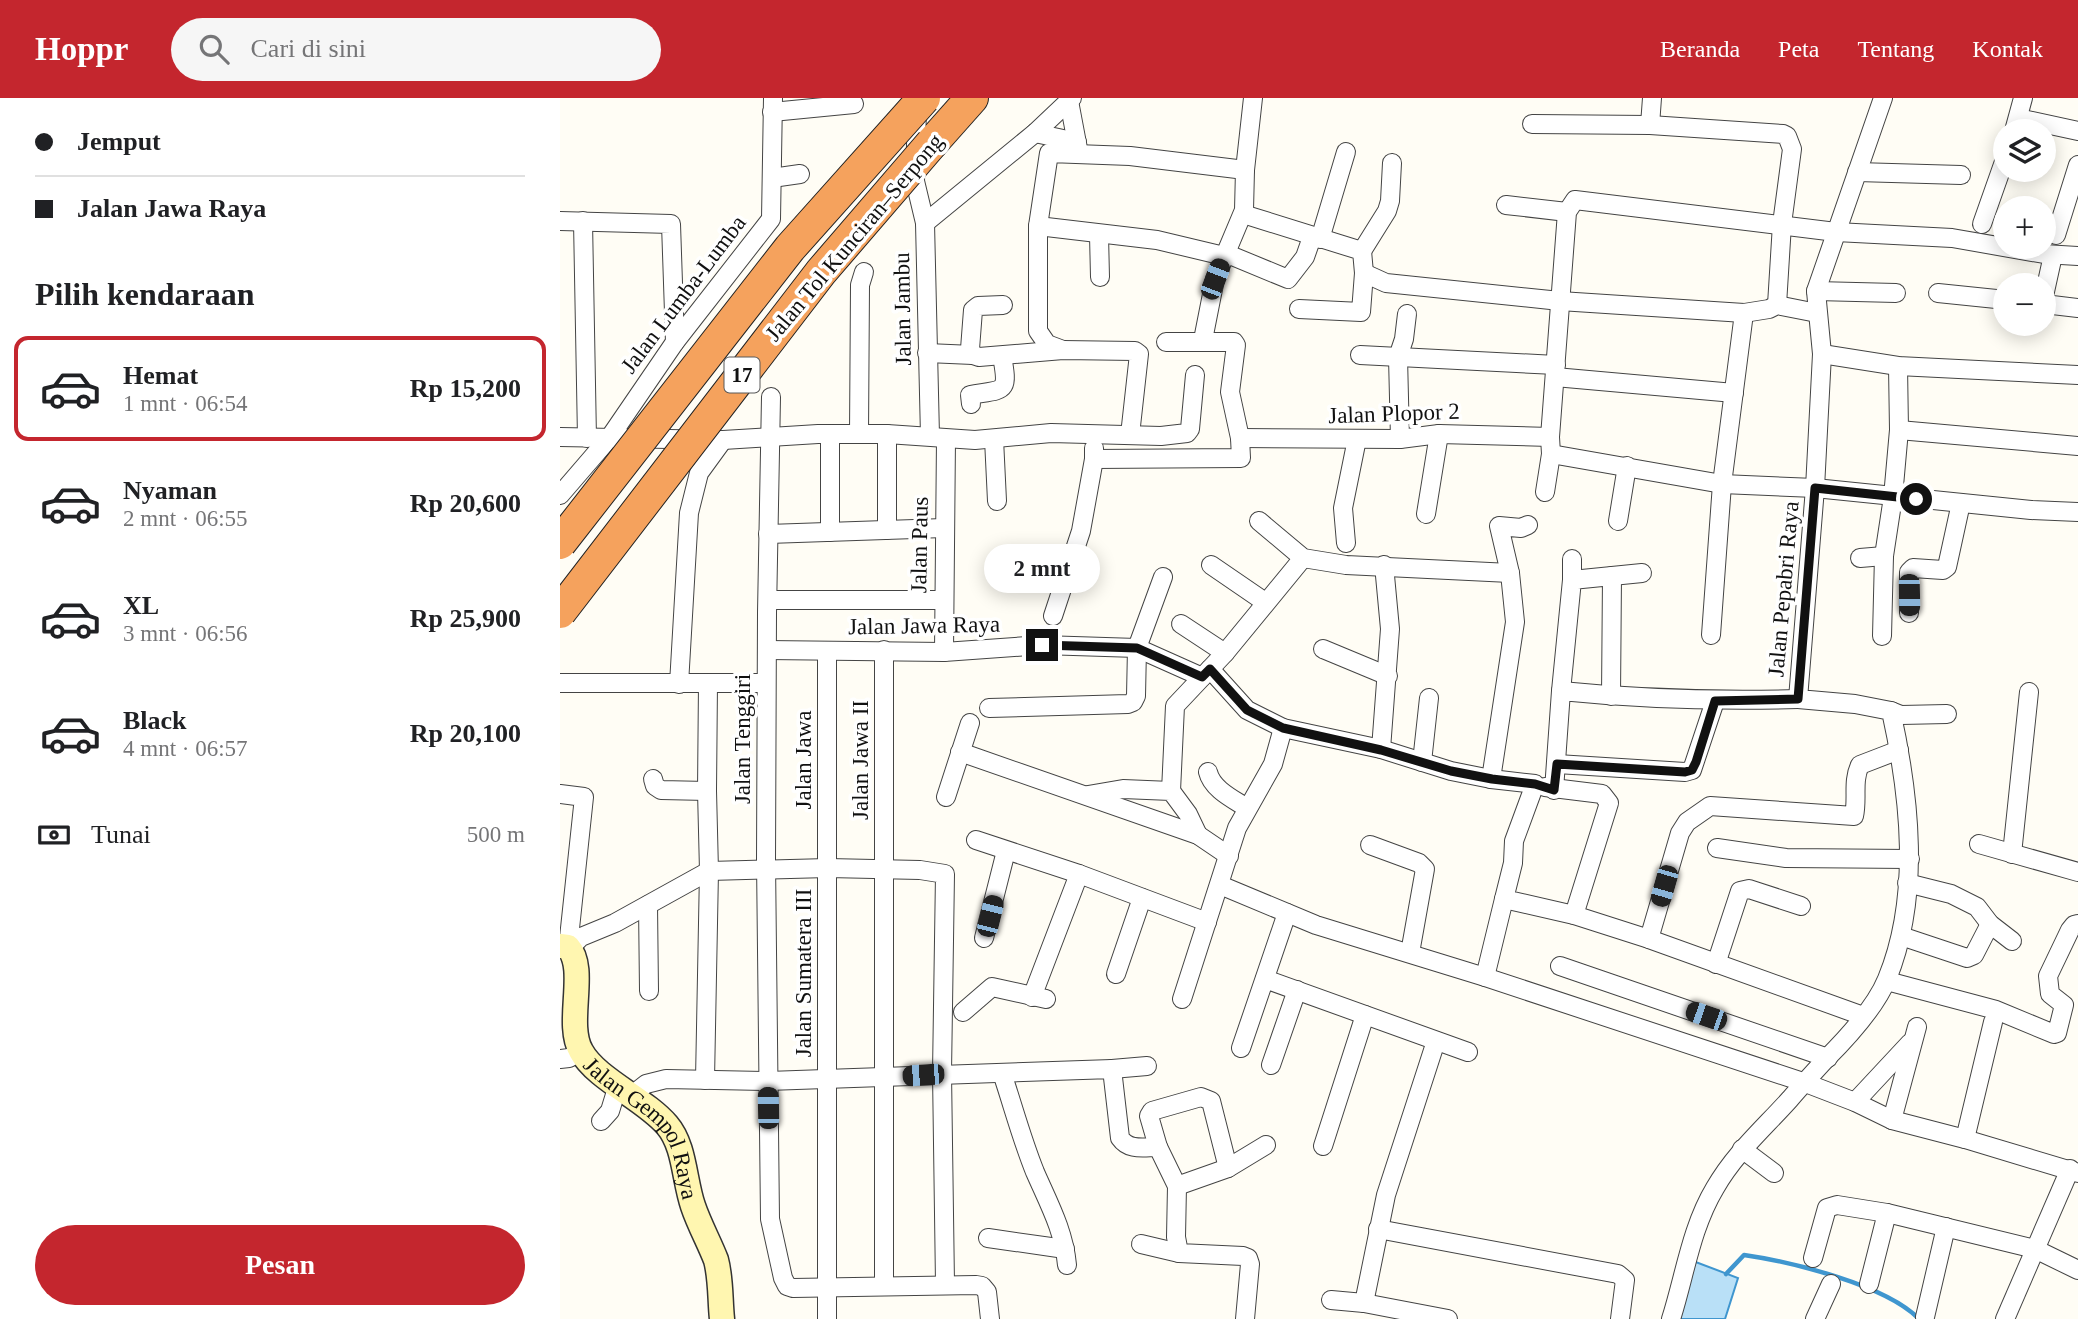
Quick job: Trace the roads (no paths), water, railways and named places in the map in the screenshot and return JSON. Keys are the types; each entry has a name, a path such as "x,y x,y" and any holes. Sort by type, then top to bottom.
{"highway":[{"name":"Jalan Tol Kunciran–Serpong","path":"560,543 790,248 925,98"},
{"name":"Jalan Tol Kunciran–Serpong","path":"560,612 821,272 972,98"}],"street":[{"name":"Jalan Jambu","path":"917,98 915,181 925,223 927,353 938,438"},
{"path":"1203,340 1215,279 1243,214 1253,98"},
{"path":"1650,125 1652,98"},
{"name":"Jalan Pepabri Raya","path":"1883,98 1816,291 1822,354 1815,488 1798,699 1855,704 1901,715 1947,715"},
{"path":"2018,119 2023,98"},
{"path":"925,223 1035,132 1070,99"},
{"path":"1070,99 1078,148"},
{"path":"773,105 854,104"},
{"name":"Jalan Lumba-Lumba","path":"560,495 610,437 675,342 771,219 773,105"},
{"path":"1532,124 1650,125 1787,136 1792,149 1782,224 1777,305"},
{"path":"2056,129 2078,131"},
{"path":"1035,132 1078,148 1245,170"},
{"path":"1063,350 1046,344 1038,331 1038,226 1047,157 1052,152 1078,148"},
{"path":"1038,226 1157,240 1225,255 1288,279 1316,238 1346,152"},
{"path":"1299,309 1361,312 1364,273 1362,251 1387,211 1392,163"},
{"path":"2056,235 2078,165"},
{"path":"1857,172 1961,175"},
{"path":"772,178 800,174"},
{"path":"1982,224 1997,182"},
{"path":"1545,492 1567,212 1576,200 1836,232 1952,238 1993,245"},
{"path":"1506,205 1567,212"},
{"path":"1243,214 1362,251"},
{"path":"560,221 671,224 675,342"},
{"path":"583,221 587,438"},
{"path":"1099,234 1100,277"},
{"path":"2056,255 2078,256"},
{"path":"859,434 860,285 864,272"},
{"path":"1364,273 1386,283 1560,301 1744,313 1777,305 1817,313"},
{"path":"1816,291 1896,293"},
{"path":"1938,293 1993,299"},
{"path":"973,355 970,349 973,310 978,306 1003,305"},
{"path":"2056,305 2078,308"},
{"path":"1711,635 1722,484 1744,313"},
{"path":"1400,439 1398,357 1404,339 1407,314"},
{"path":"1094,459 1241,458 1240,438 1230,391 1236,345 1234,342 1203,340 1166,342"},
{"path":"927,353 979,357 1063,350 1135,351 1139,354 1130,435"},
{"path":"1822,354 1898,366 2078,375"},
{"path":"1360,355 1556,371 1734,393"},
{"path":"971,404 971,395 1004,387 1007,381 1002,356"},
{"path":"1882,636 1884,556 1899,430 1898,366"},
{"path":"560,438 723,440 887,433 938,438 994,439 1051,433 1161,436 1186,433 1191,423 1195,375"},
{"name":"Jalan Tenggiri","path":"771,397 766,683 770,1219 787,1286 827,1287"},
{"path":"1899,430 2078,446"},
{"path":"887,433 887,530"},
{"path":"830,531 831,434"},
{"path":"1053,616 1081,531 1094,459 1094,434"},
{"path":"1426,514 1439,434"},
{"name":"Jalan Plopor 2","path":"1240,438 1400,439 1439,434 1550,446 1628,466 1722,484 1815,488 2078,512"},
{"name":"Jalan Paus","path":"938,438 944,528 944,652"},
{"path":"994,439 997,501"},
{"path":"1346,543 1343,508 1357,439"},
{"path":"679,684 689,513 699,473 723,440"},
{"path":"1618,521 1628,466"},
{"path":"1909,614 1909,572 1913,568 1943,570 1947,567 1961,503"},
{"path":"1259,521 1303,558 1346,565 1510,573"},
{"path":"1492,779 1515,622 1510,573 1499,526 1521,528 1528,525"},
{"path":"768,534 944,528"},
{"path":"1860,558 1884,556"},
{"path":"1198,835 1188,814 1171,791 1175,706 1225,653 1303,558"},
{"path":"1554,790 1572,559"},
{"path":"1210,565 1265,602"},
{"path":"1381,750 1390,629 1384,565"},
{"path":"1572,580 1642,573"},
{"path":"1611,696 1612,576"},
{"path":"989,708 1133,702 1136,696 1137,648 1163,577"},
{"path":"768,600 943,600"},
{"path":"1181,624 1225,653"},
{"name":"Jalan Jawa Raya","path":"767,650 944,652 1042,645 1137,648 1206,673"},
{"path":"1323,649 1388,677"},
{"name":"Jalan Jawa II","path":"884,650 884,1285"},
{"name":"Jalan Jawa","path":"827,651 828,868"},
{"path":"1206,673 1247,710 1283,728 1492,779 1535,784 1554,790 1602,794 1609,803 1574,915"},
{"path":"560,683 766,683"},
{"path":"705,1080 709,871 708,683"},
{"path":"1561,691 1715,701 1798,699"},
{"path":"2012,853 2029,692"},
{"path":"1422,762 1429,698"},
{"path":"1557,764 1685,772 1692,770 1715,701"},
{"path":"1671,1319 1694,1235 1714,1189 1742,1149 1828,1058 1863,1016 1886,981 1901,936 1910,859 1899,750 1891,711"},
{"path":"946,797 970,723"},
{"path":"1182,999 1237,828 1273,764 1283,728"},
{"path":"1650,939 1679,833 1696,814 1710,806 1854,816 1857,802 1854,777 1860,765 1899,750"},
{"path":"960,752 1198,835 1229,856"},
{"path":"1208,772 1217,788 1247,808"},
{"path":"653,779 655,786 661,790 707,792"},
{"path":"1485,977 1513,863 1514,841 1535,784"},
{"path":"1088,795 1123,789 1171,791"},
{"path":"560,794 584,797 566,947"},
{"path":"976,840 1079,874 1207,922"},
{"path":"1979,844 2078,872"},
{"path":"1370,845 1419,863 1426,869 1410,953"},
{"path":"1717,848 1786,858 1910,859"},
{"path":"984,938 1006,850"},
{"path":"566,947 709,871 828,868 920,870 945,874 942,1073 945,1284"},
{"name":"Jalan Sumatera III","path":"827,1319 828,868"},
{"path":"962,1012 992,987 1037,995 1043,967 1079,874"},
{"path":"1907,883 1960,898 1977,907 1990,925 2012,942"},
{"path":"1220,885 1316,925 1485,977 1803,1082 1892,1120 2074,1171 2035,1249 2005,1319"},
{"path":"1716,964 1740,891 1749,889 1801,906"},
{"path":"1116,974 1142,898"},
{"path":"1504,899 1574,915 1650,939 1863,1016"},
{"path":"648,905 649,990"},
{"path":"1241,1048 1287,913"},
{"path":"1886,981 1996,1010 2053,1034 2057,1033 2071,1008 2050,994 2048,976 2070,930 2078,924"},
{"path":"1901,936 1967,958 1974,955 1990,925"},
{"name":"Jalan Gempol Raya","path":"566,947 576,969 575,1028 570,1055 593,1066 669,1127 677,1142 691,1202 716,1261 722,1319"},
{"path":"1560,966 1828,1058"},
{"path":"1265,979 1468,1052"},
{"path":"1271,1065 1297,990"},
{"path":"1323,1146 1365,1015"},
{"path":"1965,1139 1993,1022"},
{"path":"1855,1102 1914,1034 1892,1120"},
{"path":"1364,1303 1386,1195 1436,1041"},
{"path":"601,1121 625,1090 666,1079 768,1081 884,1078 942,1073 1147,1066"},
{"path":"1112,1069 1120,1138 1124,1144 1131,1147 1158,1147"},
{"path":"988,1238 1066,1257 1054,1211 1035,1171 1002,1073"},
{"path":"1179,1253 1176,1237 1177,1186 1158,1147 1149,1116 1152,1111 1194,1098 1207,1098 1211,1101 1228,1168"},
{"path":"1177,1186 1228,1168 1266,1145"},
{"path":"1742,1149 1774,1173"},
{"path":"1813,1258 1827,1208 1831,1205 1887,1213 2035,1249 2078,1270"},
{"path":"1869,1284 1887,1213"},
{"path":"1925,1317 1946,1227"},
{"path":"1378,1229 1618,1274 1625,1280 1620,1319"},
{"path":"1141,1244 1179,1253 1248,1258 1250,1264 1245,1319"},
{"path":"1815,1319 1830,1284"},
{"path":"827,1287 976,1285 985,1288 990,1319"},
{"path":"1331,1300 1364,1303 1448,1319"}],"water":[{"path":"1693,1261 1738,1278 1725,1319 1680,1319"}],"waterway":[{"path":"1726,1274 1744,1255 1787,1263 1862,1286 1904,1307 1919,1319"}]}
